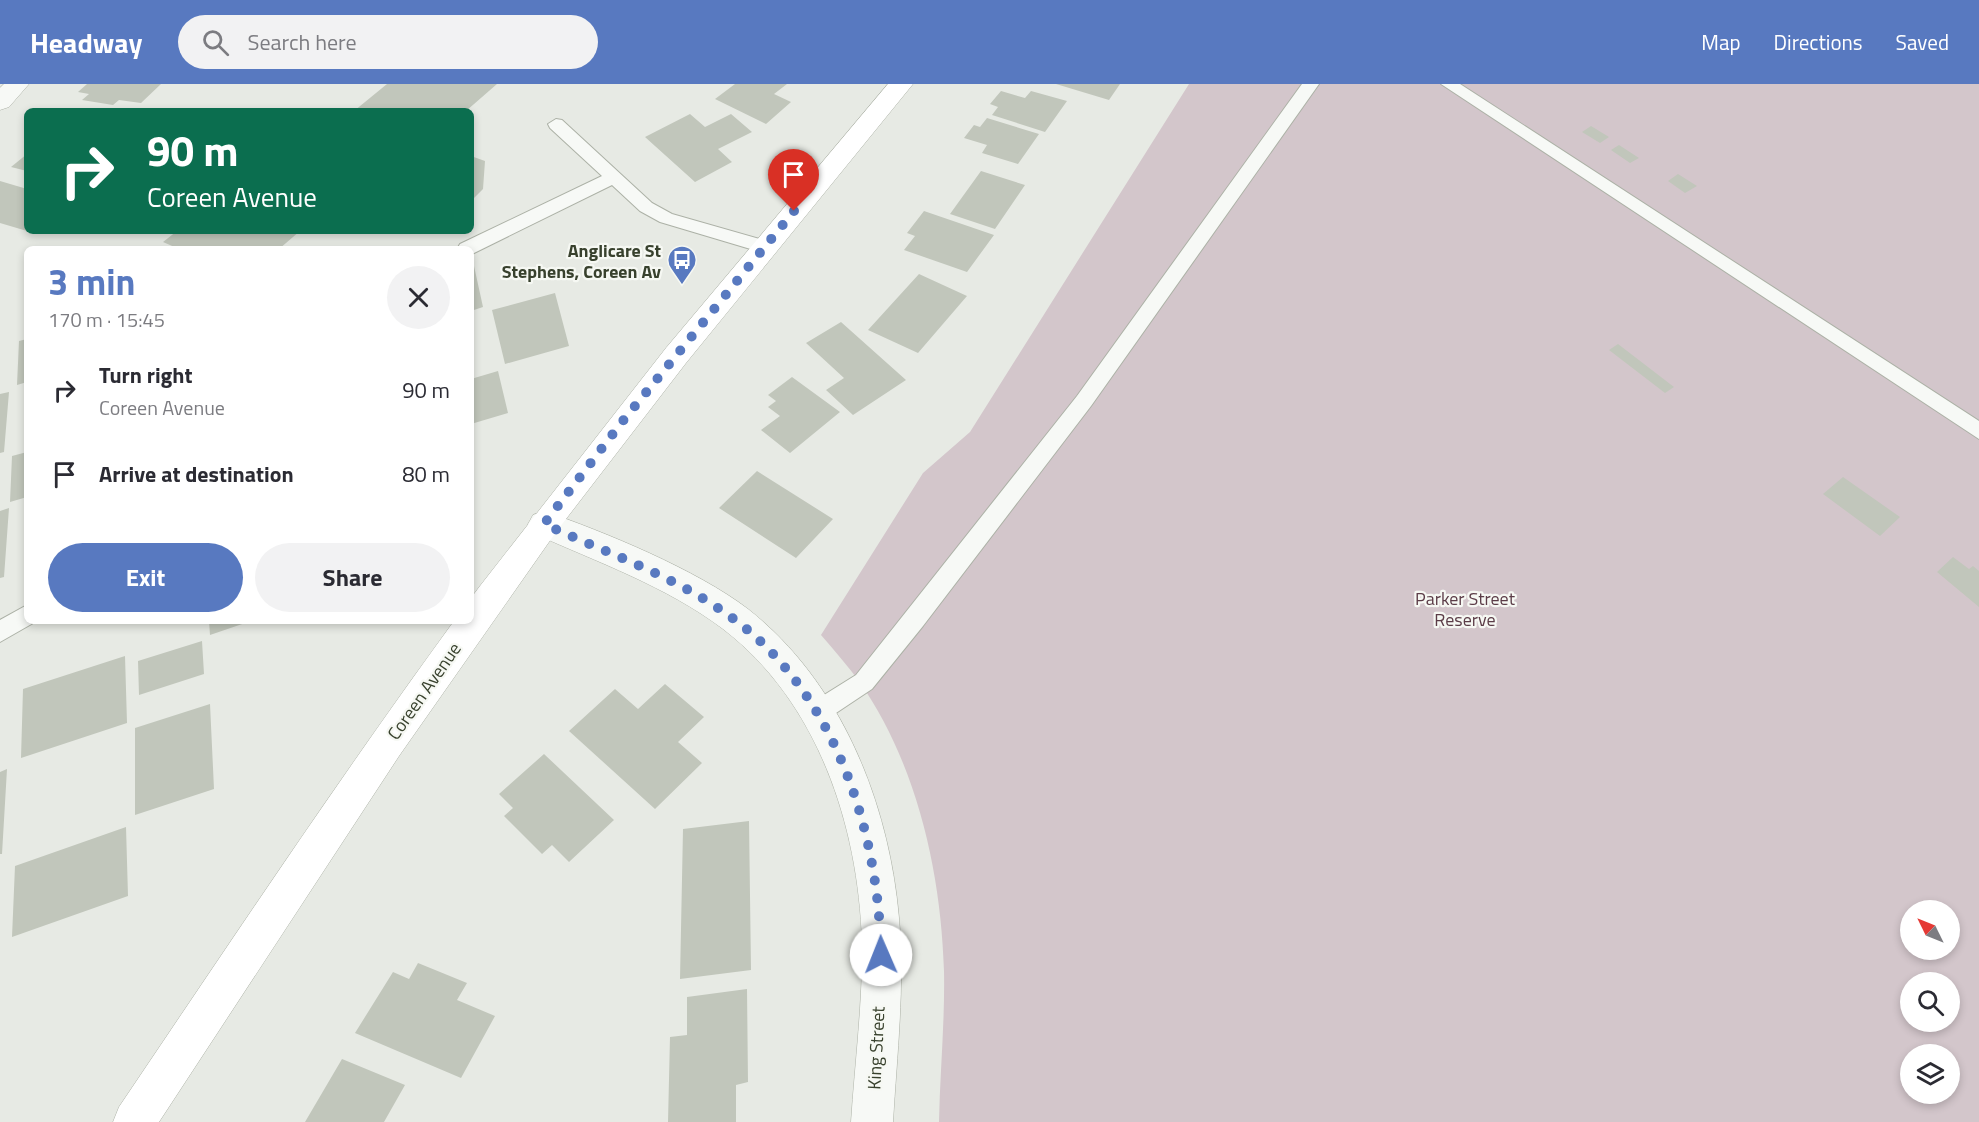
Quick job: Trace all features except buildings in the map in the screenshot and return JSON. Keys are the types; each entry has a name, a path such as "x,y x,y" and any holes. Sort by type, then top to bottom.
{"street":[{"path":"0,102 17,84"},
{"name":"Coreen Avenue","path":"474,622 544,524 622,422 764,247 902,84"},
{"name":"King Street","path":"544,524 681,586 736,620 781,664 816,713 850,786 863,823 875,874 880,917 881,955 872,1122"},
{"name":"Coreen Avenue","path":"134,1122 369,770 473,624"}],"lane":[{"path":"816,713 864,682 915,619 1084,401 1279,125 1311,84"},
{"path":"1449,84 1979,431"},
{"path":"556,124 646,207 666,218 764,247"},
{"path":"472,246 612,178"},
{"path":"0,632 24,617"}],"green space":[{"name":"Parker Street Reserve","path":"1189,84 1979,84 1979,1122 939,1122 944,1009 942,934 938,896 922,820 911,783 879,713 859,681 821,635 923,473 970,432"}],"place":[{"name":"Anglicare St Stephens, Coreen Av","path":"682,286"}],"route":[{"path":"794,211 622,422 544,524 665,578 707,600 736,620 768,648 788,672 808,699 838,754 863,823 875,874 880,917 881,955"}]}
